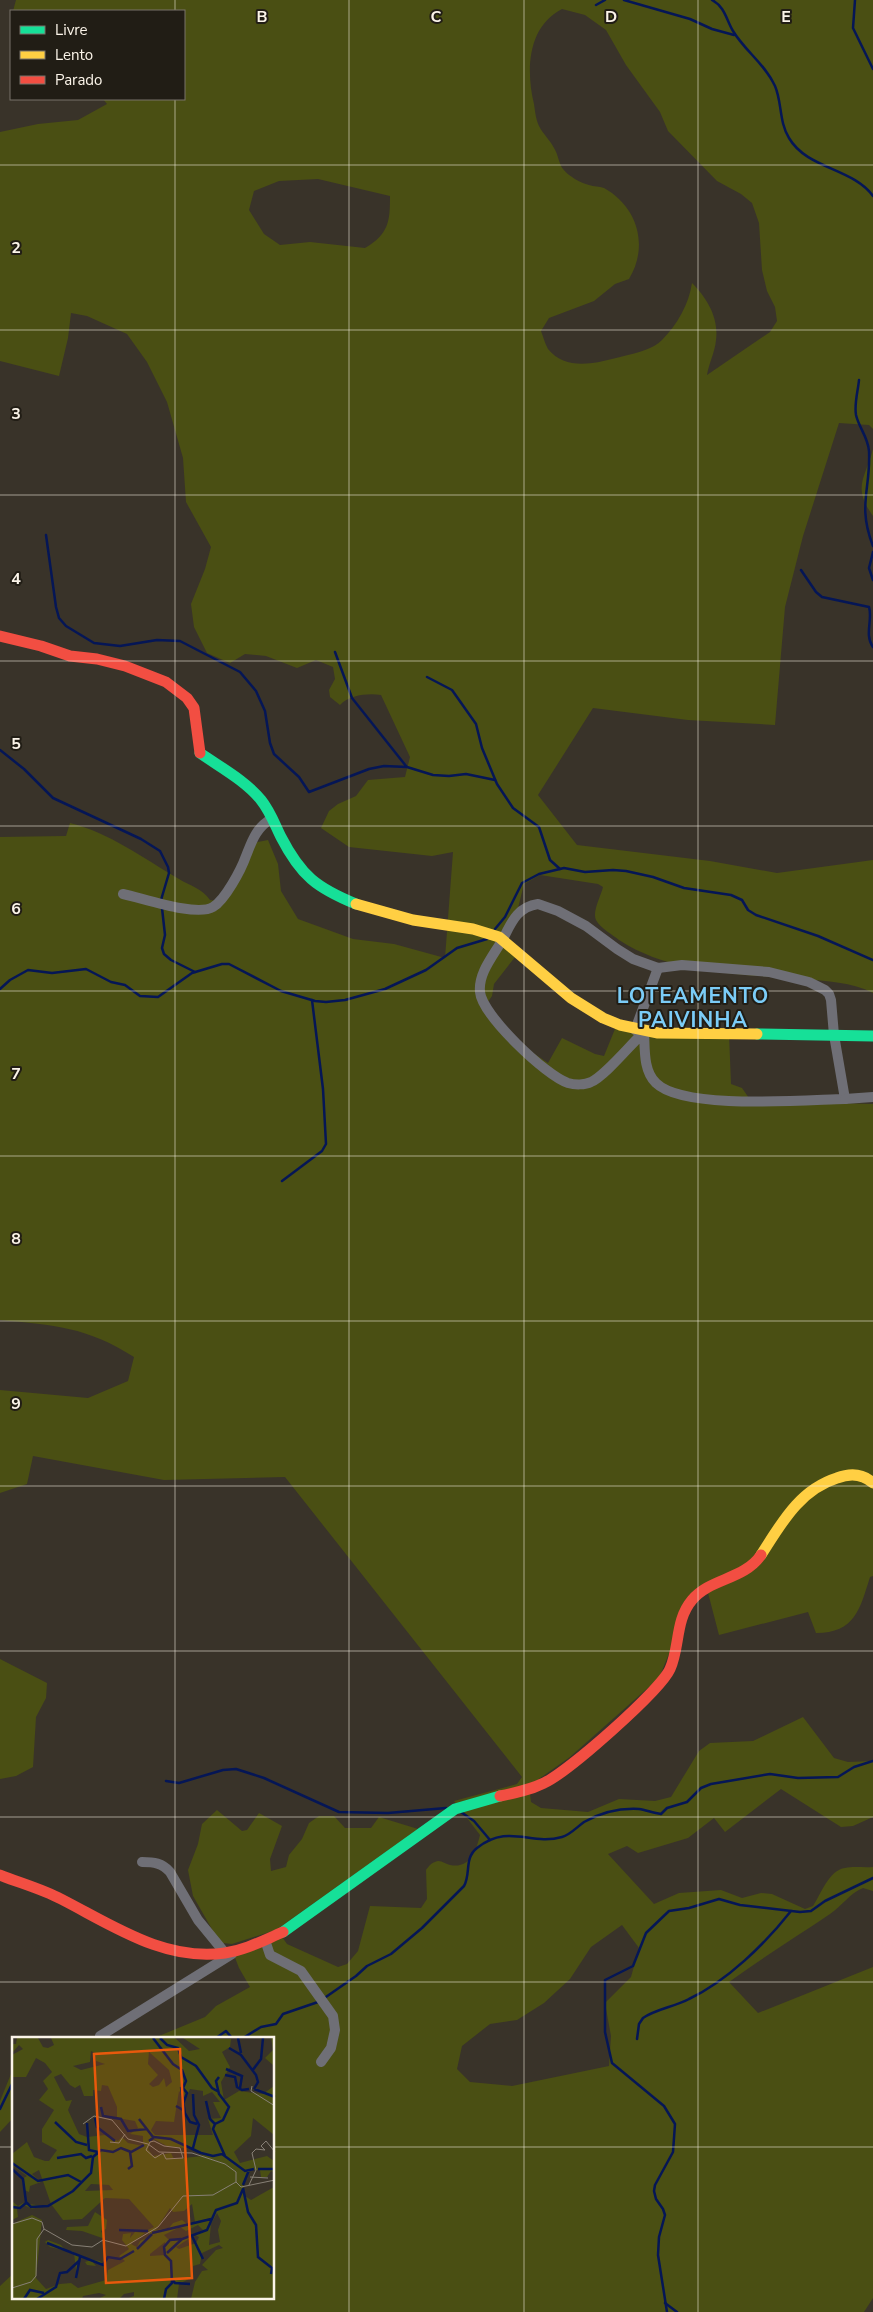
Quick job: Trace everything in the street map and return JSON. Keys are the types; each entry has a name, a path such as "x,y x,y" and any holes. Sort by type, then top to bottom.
{"street":[{"path":"0,636 74,657 109,662 166,680 181,692 194,708 197,717 197,746 200,753 254,792 267,809 301,871 306,876 334,894 371,910 428,924 481,931 503,939 569,997 597,1016 639,1031 873,1036"},
{"path":"123,894 194,910 212,908 226,894 245,861 258,830 271,819"},
{"path":"658,968 639,1031 591,1082 570,1084 559,1079 513,1041 481,999 481,982 486,966 517,914 529,905 538,904 558,910 586,926 634,959 658,968 697,966 782,974 809,982 829,994 845,1099"},
{"path":"639,1031 650,1075 655,1083 674,1094 705,1101 873,1097"},
{"path":"0,1875 58,1898 116,1930 160,1947 191,1953 225,1953 265,1940 286,1930 455,1809 471,1802 534,1787 556,1776 619,1722 665,1678 671,1669 683,1615 694,1596 753,1566 786,1514 812,1488 830,1479 850,1474 859,1475 873,1484"},
{"path":"142,1862 156,1862 170,1872 198,1920 225,1953"},
{"path":"265,1940 270,1955 301,1972 334,2016 335,2030 331,2048 321,2062"},
{"path":"100,2036 237,1950"}],"green space":[{"path":"16,0 873,0 873,429 869,425 839,423 803,536 785,607 775,725 688,720 593,708 538,795 577,845 710,861 777,873 873,860 873,993 856,986 839,983 708,971 662,960 640,952 619,940 603,929 598,923 595,913 603,887 598,884 540,875 524,884 516,916 505,934 519,952 494,984 492,996 483,1009 510,1037 548,1063 562,1038 595,1054 604,1056 617,1024 729,1034 731,1084 742,1088 751,1101 873,1104 873,1576 870,1577 859,1609 848,1624 829,1632 816,1633 808,1612 719,1635 707,1589 690,1597 659,1678 570,1757 529,1786 531,1802 541,1808 588,1812 619,1799 655,1801 671,1797 699,1751 710,1743 753,1741 803,1717 834,1758 848,1762 873,1761 873,1817 853,1826 841,1827 781,1789 725,1832 714,1818 688,1838 638,1853 627,1846 608,1854 654,1904 679,1893 721,1890 742,1898 761,1893 772,1894 805,1909 813,1906 834,1873 845,1868 873,1867 873,1891 863,1888 858,1890 830,1914 729,1982 758,2013 873,1967 873,2298 864,2312 0,2312 0,2286 12,2275 12,2300 275,2300 275,2037 156,2037 205,2017 216,2006 250,1987 234,1955 280,1934 287,1944 338,1967 347,1964 358,1951 370,1906 421,1908 427,1899 426,1870 430,1865 439,1861 457,1866 471,1858 480,1835 454,1801 517,1784 522,1777 285,1477 164,1480 33,1456 27,1484 0,1493 0,1390 88,1398 128,1381 134,1357 101,1339 85,1333 54,1326 0,1320 0,837 66,836 70,823 85,827 113,840 200,890 210,900 220,901 253,843 268,840 278,864 281,891 298,919 353,939 394,944 445,958 453,852 432,856 349,847 321,828 329,811 338,804 356,796 368,780 405,777 410,757 381,695 359,696 348,699 340,705 330,697 329,690 335,679 333,667 316,660 297,668 266,656 245,654 230,663 207,653 194,627 191,604 205,569 211,547 186,502 183,458 167,402 147,362 127,334 87,316 71,313 68,338 59,376 0,361 0,132 38,124 78,120 107,104 104,100 185,100 185,10 13,10","holes":["562,9 585,15 606,30 626,65 660,112 668,131 717,181 741,194 752,203 759,223 762,270 767,291 775,307 777,321 770,332 707,375 715,344 716,324 707,302 692,283 688,299 673,328 658,343 634,353 594,363 584,364 565,361 548,349 541,331 549,318 594,301 615,284 629,279 638,254 637,228 625,206 616,196 604,188 582,183 565,172 551,142 537,121 530,78 530,64 536,38 550,17","318,179 390,196 386,226 373,243 365,248 310,242 280,245 264,234 249,210 254,191 279,181","622,1925 639,1948 631,1977 605,2003 611,2036 609,2066 512,2086 470,2082 457,2069 462,2046 490,2024 517,2020 544,2003 570,1979 591,1947"]},
{"path":"873,449 873,516 863,498 862,483"},
{"path":"0,1659 47,1683 46,1698 36,1717 33,1767 16,1776 0,1779"},
{"path":"217,1810 242,1831 247,1830 259,1813 282,1826 270,1859 271,1871 286,1867 289,1855 302,1839 309,1823 319,1816 334,1816 345,1828 371,1828 379,1817 418,1829 276,1930 232,1944 223,1943 217,1938 193,1896 188,1870 198,1844 202,1824"},
{"path":"12,2071 12,2119 0,2132 0,2101"}],"waterway":[{"path":"596,5 605,0"},
{"path":"624,0 690,19 712,29 734,35"},
{"path":"712,0 720,6 733,31 771,78 777,92 786,132 797,148 818,163 854,179 873,196"},
{"path":"855,0 853,28 873,69"},
{"path":"859,380 856,415 867,441 869,451 865,508 868,532 873,546"},
{"path":"46,535 56,607 59,618 66,626 94,643 120,646 157,640 180,641 240,672 256,691 265,711 270,743 274,754 299,777 309,792 369,769 384,766 407,767 433,775 466,774 495,780"},
{"path":"873,552 869,568 873,580"},
{"path":"801,570 816,592 822,597 869,607 869,637 873,647"},
{"path":"335,652 352,698 406,766"},
{"path":"427,677 452,690 476,724 482,748 497,784 513,808 539,827 550,860 560,869"},
{"path":"0,750 24,769 53,798 141,839 160,851 169,873 161,900"},
{"path":"495,929 505,917 522,883 539,874 564,868 585,872 626,871 653,877 684,888 731,895 742,900 748,910 756,915 818,936 873,960"},
{"path":"162,908 165,935 162,948 164,954 171,960 195,972"},
{"path":"0,989 10,980 28,970 52,973 86,969 111,982 125,985 140,996 158,997 192,973 222,964 229,964 281,991 315,1001 326,1002 345,1000 385,989 426,970 457,948 487,939"},
{"path":"282,1181 322,1151 326,1144 323,1089 312,1000"},
{"path":"323,1999 367,1966 391,1954 422,1928 464,1886 470,1856 477,1848 489,1841 499,1837 510,1836 540,1839 562,1837 571,1833 584,1822 610,1812 639,1809 661,1814 667,1808 687,1802 701,1788 711,1784 770,1774 798,1778 838,1777 854,1767 873,1761"},
{"path":"166,1781 179,1783 223,1770 236,1769 264,1778 339,1812 388,1813 446,1808"},
{"path":"461,1812 474,1821 490,1840"},
{"path":"667,2312 658,2255 659,2237 665,2215 656,2199 654,2191 655,2185 673,2152 675,2124 664,2106 612,2063 605,2032 605,1980 633,1966 646,1933 669,1911 689,1908 719,1899 740,1905 800,1912 811,1911 825,1901 873,1878"},
{"path":"637,2039 639,2024 643,2018 689,1999 731,1972 757,1949 791,1911"},
{"path":"245,2037 261,2027 276,2024 283,2014 318,2002"},
{"path":"217,2037 226,2031 231,2037"},
{"path":"0,2109 12,2084"},
{"path":"665,2303 677,2312"}],"traffic: fast":[{"path":"200,753 240,780 255,793 270,813 288,850 311,879 320,886 356,904"},
{"path":"757,1034 873,1036"},
{"path":"283,1932 455,1809 500,1796"}],"traffic: slow":[{"path":"356,904 413,920 473,929 499,937 571,998 603,1018 620,1025 658,1033 757,1034"},
{"path":"761,1555 792,1509 824,1483 847,1475 865,1477 873,1483"}],"traffic: jam":[{"path":"0,636 41,646 70,656 97,659 125,666 166,682 187,698 194,708 200,753"},
{"path":"500,1796 533,1788 556,1776 592,1748 632,1712 663,1680 670,1669 680,1625 692,1600 708,1587 746,1569 761,1555"},
{"path":"0,1875 54,1895 119,1930 140,1939 160,1947 181,1952 203,1954 233,1952 283,1932"}],"district":[{"name":"LOTEAMENTO PAIVINHA","path":"693,1008"}]}
